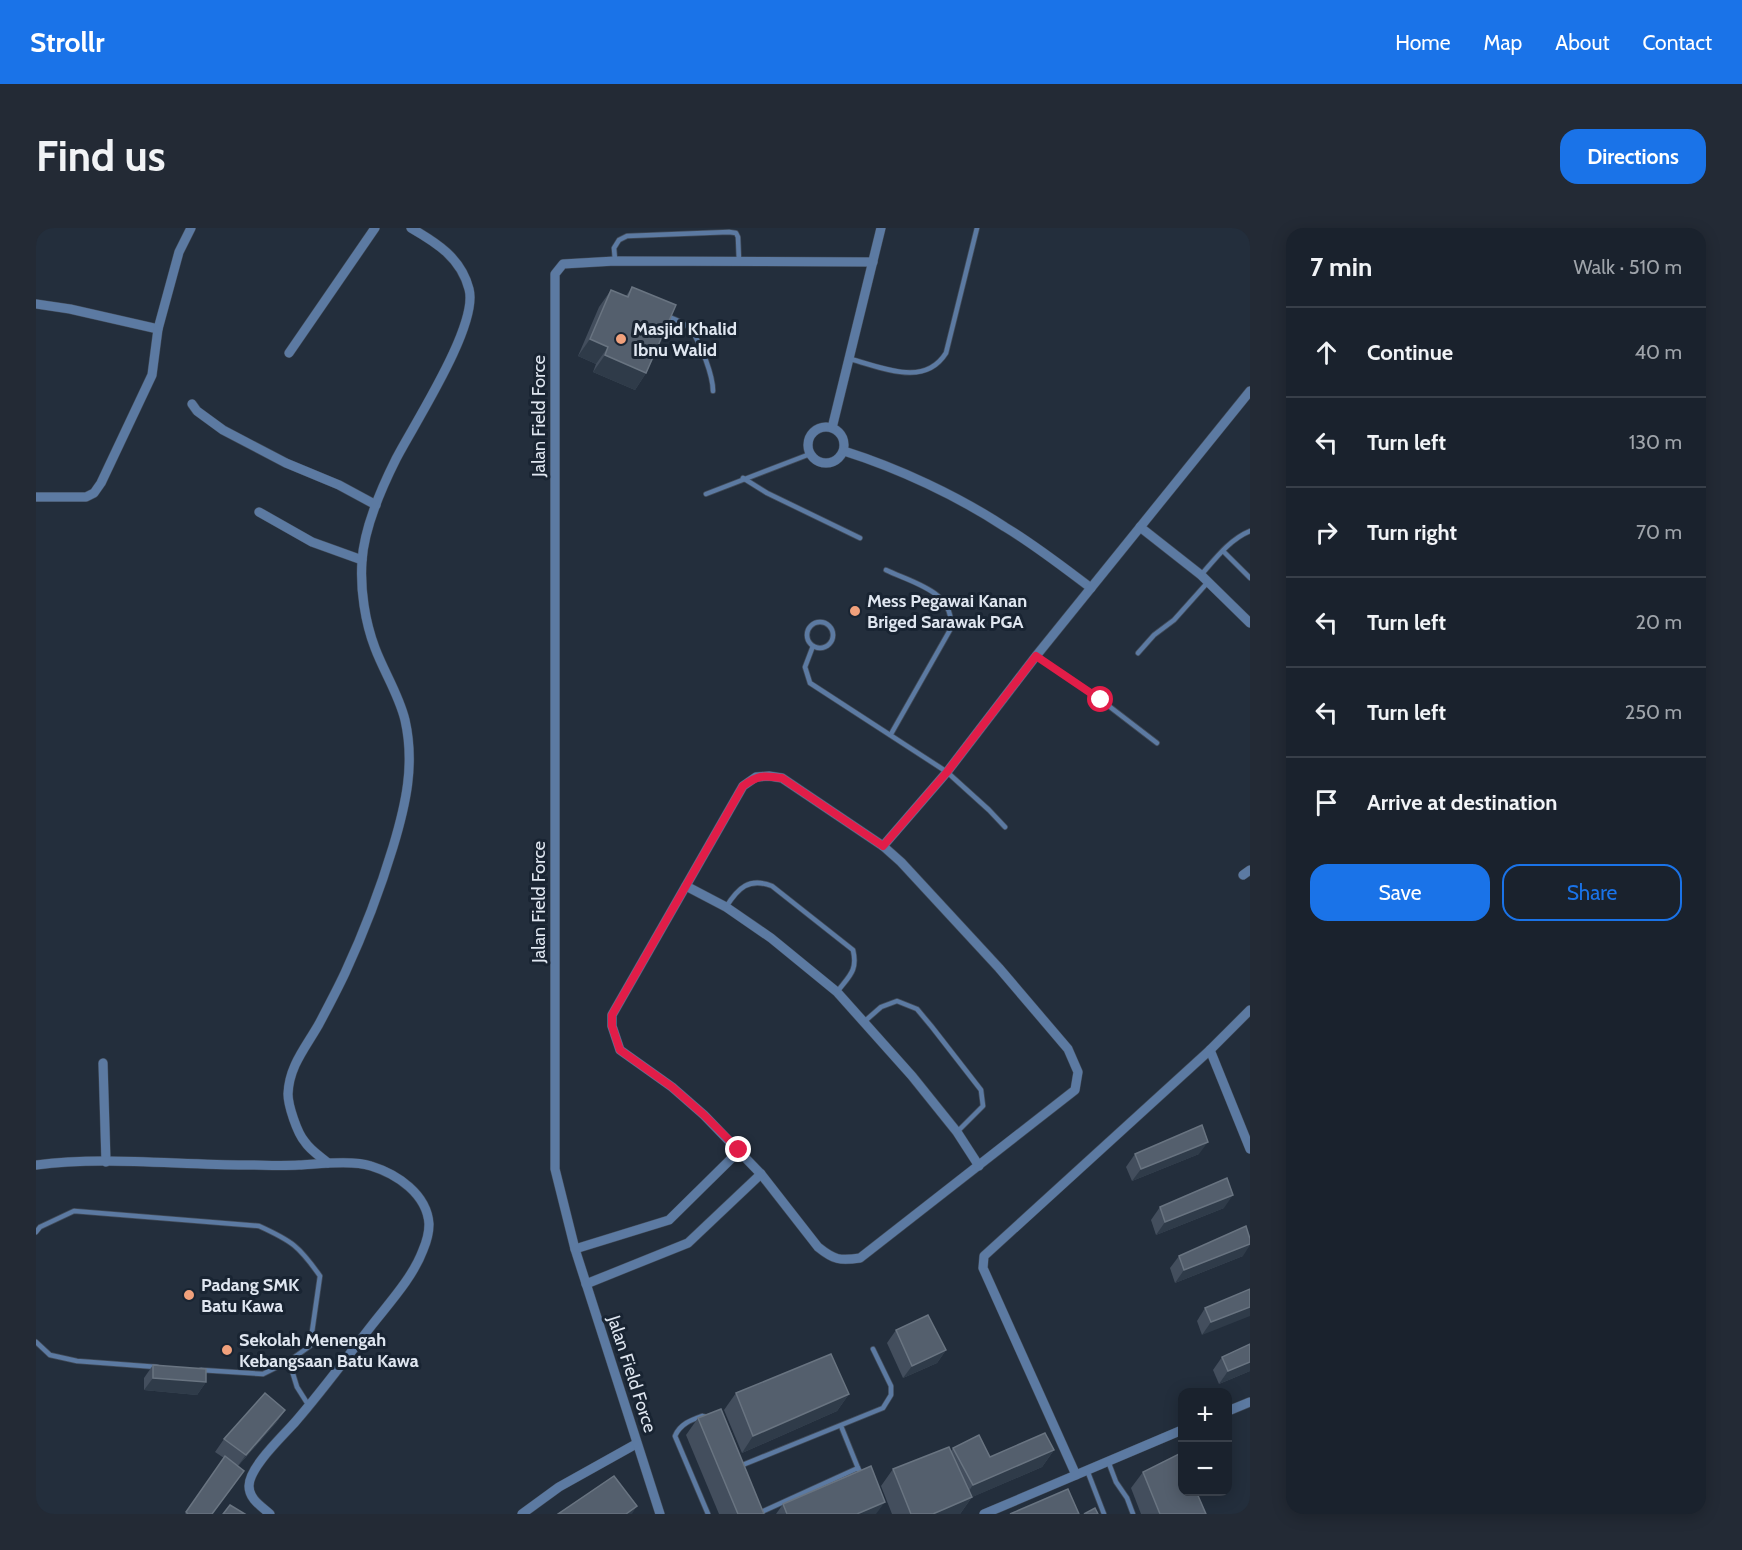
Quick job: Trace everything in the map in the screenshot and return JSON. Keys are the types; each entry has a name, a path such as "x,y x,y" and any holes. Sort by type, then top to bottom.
{"street":[{"path":"36,496 86,497 94,493 101,483 152,375 158,329 179,252 191,228"},
{"path":"289,353 375,228"},
{"path":"328,1163 304,1142 294,1120 288,1096 289,1081 298,1057 346,972 374,905 405,805 410,768 404,717 374,647 367,622 362,560 369,524 376,505 396,459 450,360 470,308 470,291 458,264 447,251 411,228"},
{"path":"832,428 880,228"},
{"path":"615,261 873,262"},
{"name":"Jalan Field Force","path":"615,261 562,264 555,274 555,1169 575,1249 660,1514"},
{"path":"36,304 70,309 158,329"},
{"path":"883,846 947,772 1036,656 1250,391"},
{"path":"192,404 197,411 224,430 286,463 339,485 376,505"},
{"path":"825,427 832,428 843,437 844,451 835,462 828,464 814,459 808,447 812,433 825,427"},
{"path":"844,451 879,462 977,510 1006,527 1091,588"},
{"path":"259,512 312,542 362,560"},
{"path":"1140,527 1205,578 1250,623"},
{"path":"756,777 782,778 883,846 999,968 1068,1049 1078,1072 1075,1090 860,1258 841,1261 828,1256 818,1247 761,1174 704,1115 672,1087 620,1050 612,1026 612,1015 686,886 743,786 756,777"},
{"path":"686,886 726,907 771,938 837,992 912,1076 957,1132 979,1166"},
{"path":"1076,1475 983,1268 984,1256 1210,1050 1250,1010"},
{"path":"1210,1050 1250,1149"},
{"path":"103,1063 106,1162"},
{"path":"575,1249 669,1220 739,1150"},
{"path":"36,1165 63,1161 228,1165 328,1163 369,1165 389,1173 422,1199 429,1224 423,1251 402,1285 309,1406 250,1476 251,1497 270,1514"},
{"path":"586,1284 688,1243 761,1174"},
{"path":"1232,1410 1250,1402"},
{"path":"984,1514 1178,1432"},
{"path":"522,1514 559,1487 636,1444"}],"lane":[{"path":"849,359 909,374 926,371 939,363 945,353 977,228"},
{"path":"615,261 614,248 619,240 627,236 729,232 736,233 738,237 739,261"},
{"path":"663,313 691,330 713,384 713,391"},
{"path":"706,494 810,454"},
{"path":"743,478 767,493 860,538"},
{"path":"1138,653 1154,635 1174,620 1223,551 1242,534 1250,531"},
{"path":"1223,551 1250,578"},
{"path":"886,570 940,596 947,605 952,618 950,630 891,734"},
{"path":"818,621 829,624 834,632 831,643 821,648 813,646 807,636 808,628 818,621"},
{"path":"813,646 805,667 810,683 947,772 1005,827"},
{"path":"1036,656 1101,700 1156,743"},
{"path":"726,907 732,897 744,886 756,881 772,886 853,950 856,961 854,971 837,992"},
{"path":"865,1021 880,1007 897,1001 916,1009 932,1027 981,1090 983,1106 957,1132"},
{"path":"36,1232 40,1227 74,1211 259,1226 285,1238 302,1251 320,1276 310,1346 289,1361 263,1374 195,1369"},
{"path":"36,1342 50,1354 76,1361 161,1367"},
{"path":"732,1469 883,1407 891,1395 891,1386 873,1349"},
{"path":"289,1361 297,1387 309,1406"},
{"path":"708,1514 675,1436 678,1429 702,1416 709,1418 714,1425"},
{"path":"841,1426 866,1486"},
{"path":"1108,1461 1121,1493 1127,1498 1133,1514"},
{"path":"757,1514 858,1468"},
{"path":"1087,1470 1104,1514"}],"building":[{"name":"Masjid Khalid Ibnu Walid","path":"632,287 676,305 646,373 605,355 608,347 590,339 611,290 628,297"},
{"path":"1202,1125 1208,1142 1141,1169 1135,1154"},
{"path":"1227,1178 1233,1195 1165,1222 1160,1207"},
{"path":"1246,1226 1250,1244 1184,1270 1179,1256"},
{"path":"1250,1289 1250,1307 1211,1322 1205,1308"},
{"path":"928,1315 946,1350 912,1366 896,1330"},
{"path":"1250,1344 1250,1362 1228,1371 1222,1357"},
{"path":"831,1354 849,1394 753,1436 736,1393"},
{"path":"153,1365 206,1369 206,1382 153,1378"},
{"path":"265,1393 285,1410 246,1455 224,1439"},
{"path":"721,1409 764,1514 738,1514 698,1418"},
{"path":"1045,1433 1054,1450 973,1485 953,1448 979,1435 990,1457"},
{"path":"949,1447 972,1497 933,1514 911,1514 893,1469"},
{"path":"1178,1454 1178,1496 1198,1496 1206,1514 1160,1514 1143,1472"},
{"path":"225,1456 244,1471 212,1514 188,1514 186,1512"},
{"path":"871,1466 885,1502 857,1514 787,1514 783,1504"},
{"path":"614,1476 637,1506 626,1514 558,1514"},
{"path":"1068,1489 1079,1514 1010,1514"},
{"path":"230,1505 245,1514 223,1514"},
{"path":"1095,1508 1098,1514 1084,1514"}],"place":[{"name":"Masjid Khalid Ibnu Walid","path":"621,339"},
{"name":"Mess Pegawai Kanan Briged Sarawak PGA","path":"855,611"},
{"name":"Padang SMK Batu Kawa","path":"189,1295"},
{"name":"Sekolah Menengah Kebangsaan Batu Kawa","path":"227,1350"}],"route":[{"path":"739,1150 672,1087 620,1050 612,1026 612,1015 743,786 756,777 782,778 883,846 947,772 1036,656 1101,700"}]}
